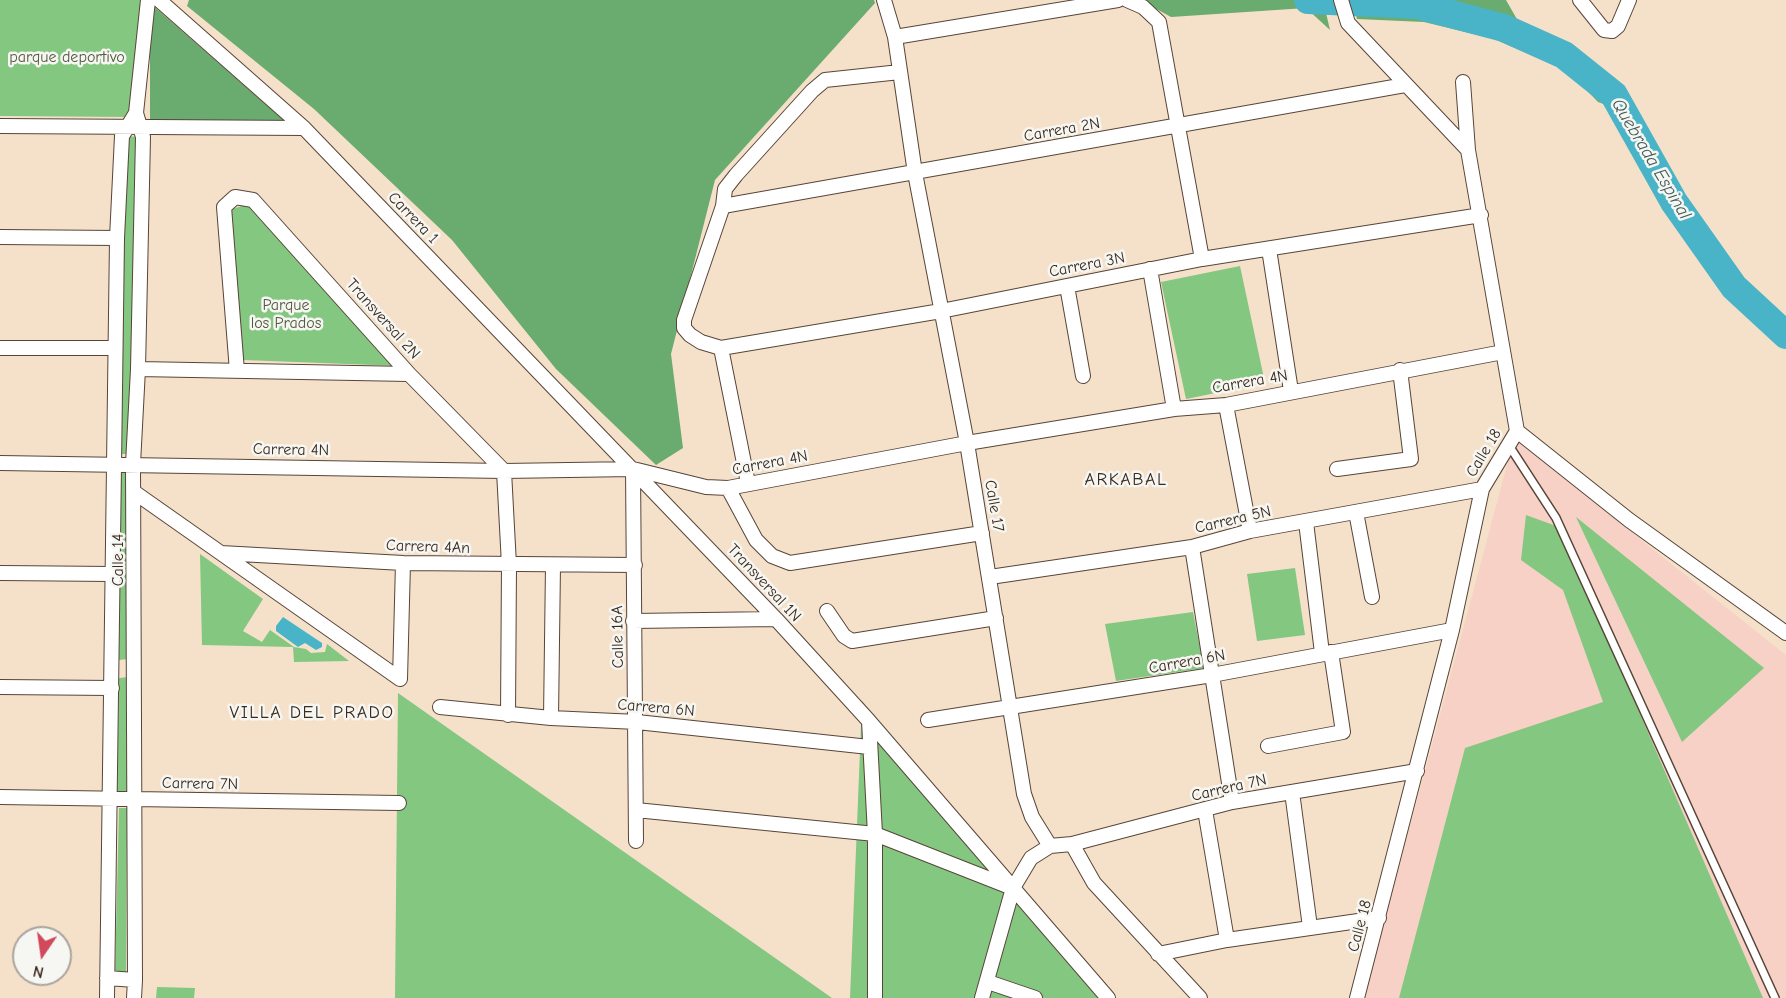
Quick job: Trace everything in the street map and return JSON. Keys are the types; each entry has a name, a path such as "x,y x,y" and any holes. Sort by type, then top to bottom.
{"street":[{"name":"Calle 14","path":"134,998 134,464 142,128 136,113 148,0"},
{"name":"Carrera 1","path":"159,0 304,128 633,469"},
{"path":"895,37 1118,0"},
{"path":"1126,0 1143,7 1159,22 1202,259"},
{"path":"1341,0 1348,23 1468,150"},
{"path":"1580,0 1604,30 1612,31 1618,26 1629,0"},
{"name":"Calle 17","path":"885,1 895,37 915,173 967,443 1023,794 1032,817 1050,846"},
{"path":"723,206 725,189 735,175 812,91 825,80 900,72"},
{"name":"Calle 18","path":"1357,998 1452,630 1482,489 1517,431 1468,150 1463,82"},
{"name":"Carrera 2N","path":"723,206 1405,85"},
{"name":"Calle 14","path":"106,998 111,799 117,238 122,136 136,113"},
{"path":"0,126 304,128"},
{"name":"Transversal 2N","path":"237,371 224,207 235,197 253,200 409,374 504,471"},
{"name":"Carrera 3N","path":"723,206 684,320 684,328 690,335 701,342 721,348 941,311 1202,259 1481,215"},
{"path":"0,237 117,238"},
{"path":"1269,249 1291,391"},
{"path":"1150,269 1174,409"},
{"path":"1067,286 1083,376"},
{"path":"0,348 115,348"},
{"path":"721,348 748,483"},
{"name":"Carrera 4N","path":"0,463 504,471 633,469 706,487 728,488 967,443 1174,409 1226,405 1503,352"},
{"path":"138,369 409,374"},
{"path":"1336,469 1411,459 1400,370"},
{"path":"1226,405 1250,531"},
{"path":"1517,431 1629,520 1786,633"},
{"name":"Calle 16A","path":"633,469 635,565 633,621 637,722 636,841"},
{"name":"Transversal 1N","path":"633,469 776,619 869,721 1013,888"},
{"path":"504,471 509,565 508,715"},
{"path":"728,488 756,540 772,556 790,563 982,533"},
{"name":"Carrera 5N","path":"990,577 1192,547 1250,531 1482,489"},
{"path":"134,492 400,680 403,563"},
{"path":"1356,512 1372,597"},
{"path":"1268,746 1343,732 1327,652 1306,522"},
{"path":"1192,547 1232,802"},
{"name":"Carrera 4An","path":"221,553 403,563 635,565"},
{"path":"551,718 553,564"},
{"path":"0,573 112,574"},
{"path":"827,610 844,636 852,641 996,618"},
{"path":"633,621 776,619"},
{"name":"Carrera 6N","path":"928,720 1212,675 1452,630"},
{"path":"0,687 112,688"},
{"name":"Carrera 6N","path":"440,707 508,715 637,722 869,747"},
{"path":"869,721 875,834 875,998"},
{"name":"Carrera 7N","path":"1050,846 1072,844 1232,802 1417,771"},
{"path":"1292,792 1310,927"},
{"name":"Carrera 7N","path":"0,797 399,803"},
{"path":"636,810 875,834 1013,888 1108,998"},
{"path":"1205,810 1227,940"},
{"path":"1072,844 1094,883 1200,998"},
{"path":"982,998 1013,888 1031,858 1050,846"},
{"path":"1158,954 1227,940 1379,918"},
{"path":"107,978 135,980"},
{"path":"988,982 1035,998"}],"lane":[{"path":"1508,444 1556,518 1775,998"}],"shaded area":[{"path":"1514,439 1786,655 1786,998 1364,998"}],"green space":[{"name":"parque deportivo","path":"0,0 144,0 130,117 0,116"},
{"path":"189,0 874,0 875,3 715,180 671,354 683,448 656,465 556,369 452,240 314,109 187,6"},
{"path":"1140,0 1323,0 1330,30 1306,8 1171,17"},
{"path":"1352,0 1506,0 1522,28 1601,68 1642,117 1598,102 1568,71 1494,39 1424,22 1357,19"},
{"path":"150,3 287,123 150,123"},
{"path":"126,136 139,137 130,454 118,454"},
{"name":"Parque los Prados","path":"248,204 400,366 243,360 229,210"},
{"path":"1240,266 1265,383 1186,399 1161,282"},
{"path":"120,468 129,469 129,659 119,660"},
{"path":"1526,515 1559,527 1763,998 1399,998 1465,748 1603,702 1563,590 1521,560"},
{"path":"1576,517 1764,668 1682,742"},
{"path":"200,554 263,599 243,631 262,642 270,630 294,647 306,649 311,653 325,652 327,644 349,661 294,662 293,647 202,645"},
{"path":"1295,568 1305,635 1257,641 1247,574"},
{"path":"1193,612 1204,668 1116,681 1105,624"},
{"path":"128,677 129,793 117,793 119,678"},
{"path":"398,693 832,998 395,998"},
{"path":"862,701 1107,998 850,998"},
{"path":"119,808 127,808 126,973 115,974"},
{"path":"157,987 195,988 194,998 156,998"}],"water":[{"path":"283,617 322,643 322,647 316,650 305,643 298,647 276,631 276,626"}],"waterway":[{"name":"Quebrada Espinal","path":"1308,0 1417,5 1504,28 1564,55 1614,95 1674,202 1734,287 1786,335"}],"district":[{"name":"ARKABAL","path":"1126,480"},
{"name":"VILLA DEL PRADO","path":"312,713"}]}
